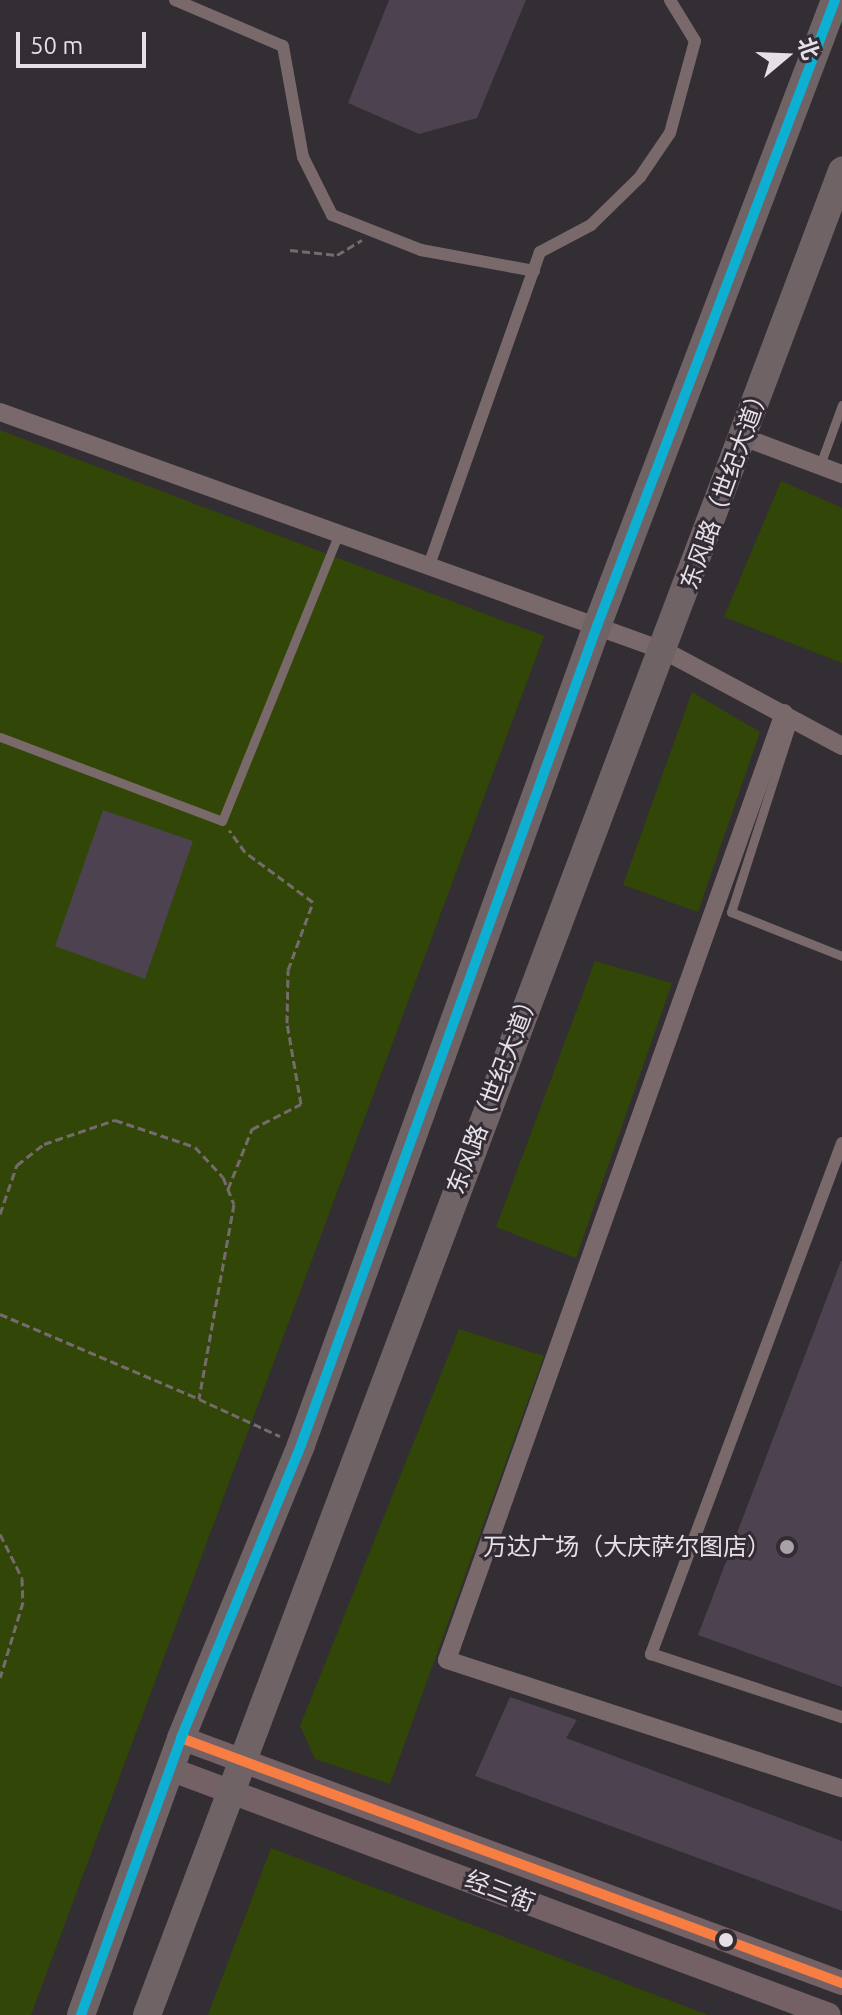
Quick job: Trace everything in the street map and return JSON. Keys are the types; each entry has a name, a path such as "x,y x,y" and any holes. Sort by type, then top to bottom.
{"highway":[{"path":"81,2015 181,1738 301,1445 597,626 835,0"},
{"name":"东风路（世纪大道）","path":"147,2015 240,1761 665,651 842,171"}],"main road":[{"path":"181,1738 842,1983"},
{"name":"经三街","path":"170,1769 829,2015"}],"street":[{"path":"175,0 283,46 303,157 332,215 421,250 534,271"},
{"path":"428,568 540,252 591,225 640,177 670,133 695,41 670,0"},
{"path":"0,412 665,651 842,746"},
{"path":"743,437 842,474"},
{"path":"788,716 447,1660 842,1788"},
{"path":"842,1143 651,1654 842,1717"}],"lane":[{"path":"819,466 842,405"},
{"path":"0,737 222,821 338,536"},
{"path":"788,716 731,912 842,956"}],"path":[{"path":"290,250 337,255 356,249 368,231"},
{"path":"222,821 245,852 313,902 288,970 287,1023 301,1104 252,1129 228,1189"},
{"path":"0,1214 17,1165 44,1144 115,1120 195,1147 228,1189 234,1204 229,1246 199,1399"},
{"path":"0,1314 301,1445"},
{"path":"0,1534 22,1578 23,1602 0,1678"}],"green space":[{"path":"0,430 544,636 31,2015 0,2015"},
{"path":"781,481 842,508 842,663 724,617"},
{"path":"692,692 760,732 698,912 623,885"},
{"path":"595,961 672,983 576,1258 496,1227"},
{"path":"459,1329 544,1356 390,1784 315,1759 300,1726"},
{"path":"271,1848 708,2015 208,2015"}],"building":[{"path":"389,0 526,0 477,118 419,134 348,103"},
{"path":"103,810 193,841 145,979 55,946"},
{"name":"万达广场（大庆萨尔图店）","path":"842,1261 842,1687 698,1635"},
{"path":"510,1697 577,1720 566,1738 842,1841 842,1911 475,1776"}],"transit line":[{"path":"81,2015 181,1738 301,1445 597,626 835,0"},
{"path":"181,1738 842,1983"}],"place":[{"name":"万达广场（大庆萨尔图店）","path":"787,1547"}]}
